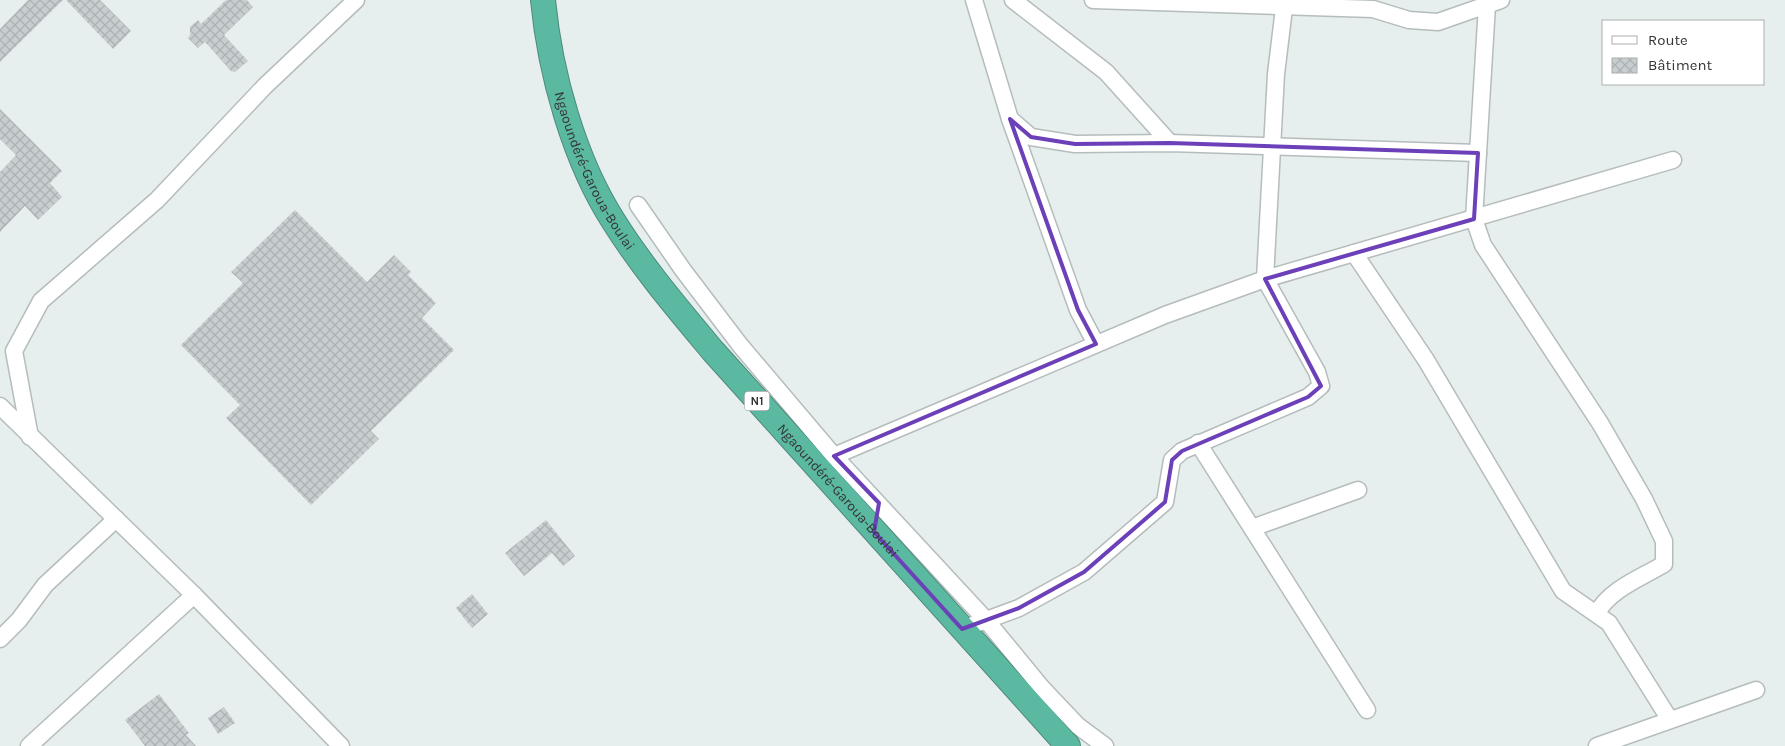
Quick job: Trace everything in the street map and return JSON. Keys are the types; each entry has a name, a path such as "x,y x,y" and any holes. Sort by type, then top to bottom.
{"highway":[{"name":"Ngaoundéré-Garoua-Boulai","path":"543,0 557,84 582,160 613,221 657,283 713,351 1068,746"}],"street":[{"path":"30,437 14,351 40,301 157,200 265,86 356,0"},
{"path":"974,0 1010,119 1078,310 1096,344"},
{"path":"1013,0 1106,72 1170,143"},
{"path":"1093,0 1164,4 1285,3 1373,9 1409,20 1438,22 1494,2 1478,153 1474,219 1483,245 1600,423 1644,499 1664,542 1664,564 1613,594 1604,601 1598,614"},
{"path":"962,630 1019,608 1084,572 1165,502 1172,460 1182,451 1308,398 1321,386 1318,372 1265,279 1276,74 1285,3"},
{"path":"1010,119 1031,137 1075,144 1170,143 1478,153"},
{"path":"834,456 1165,315 1265,279 1673,160"},
{"path":"638,205 683,270 740,345 834,456 986,620 1042,688 1078,726 1105,746"},
{"path":"1354,253 1426,360 1564,591 1609,623 1670,720"},
{"path":"0,406 194,595 341,746"},
{"path":"1198,443 1367,710"},
{"path":"1252,528 1358,490"},
{"path":"874,532 879,503"},
{"path":"0,639 19,620 45,585 116,519"},
{"path":"29,746 194,595"},
{"path":"1597,746 1756,690"}],"highlighted area":[{"path":"1010,119 1031,137 1075,144 1170,143 1478,153 1474,219 1265,279 1321,386 1308,397 1182,451 1172,460 1165,502 1084,572 1019,608 962,629 874,532 879,503 834,456 1096,344 1078,310"}],"building":[{"path":"28,0 63,0 0,62 0,29"},
{"path":"66,0 100,0 131,31 113,49"},
{"path":"226,0 247,0 253,7 224,35 248,61 235,72 231,71 205,42 198,48 188,38 190,27 198,20 201,24"},
{"path":"0,109 62,171 50,183 62,197 38,220 25,206 0,232 0,172 16,155 0,139"},
{"path":"295,210 367,282 394,255 411,272 408,275 436,303 422,318 454,350 371,431 379,439 311,505 226,418 240,405 181,345 243,283 231,272"},
{"path":"546,520 575,556 563,566 552,553 524,576 505,553"},
{"path":"472,594 488,614 472,628 456,608"},
{"path":"159,694 189,733 186,735 196,746 145,746 125,720"},
{"path":"224,707 235,723 218,734 208,718"}]}
